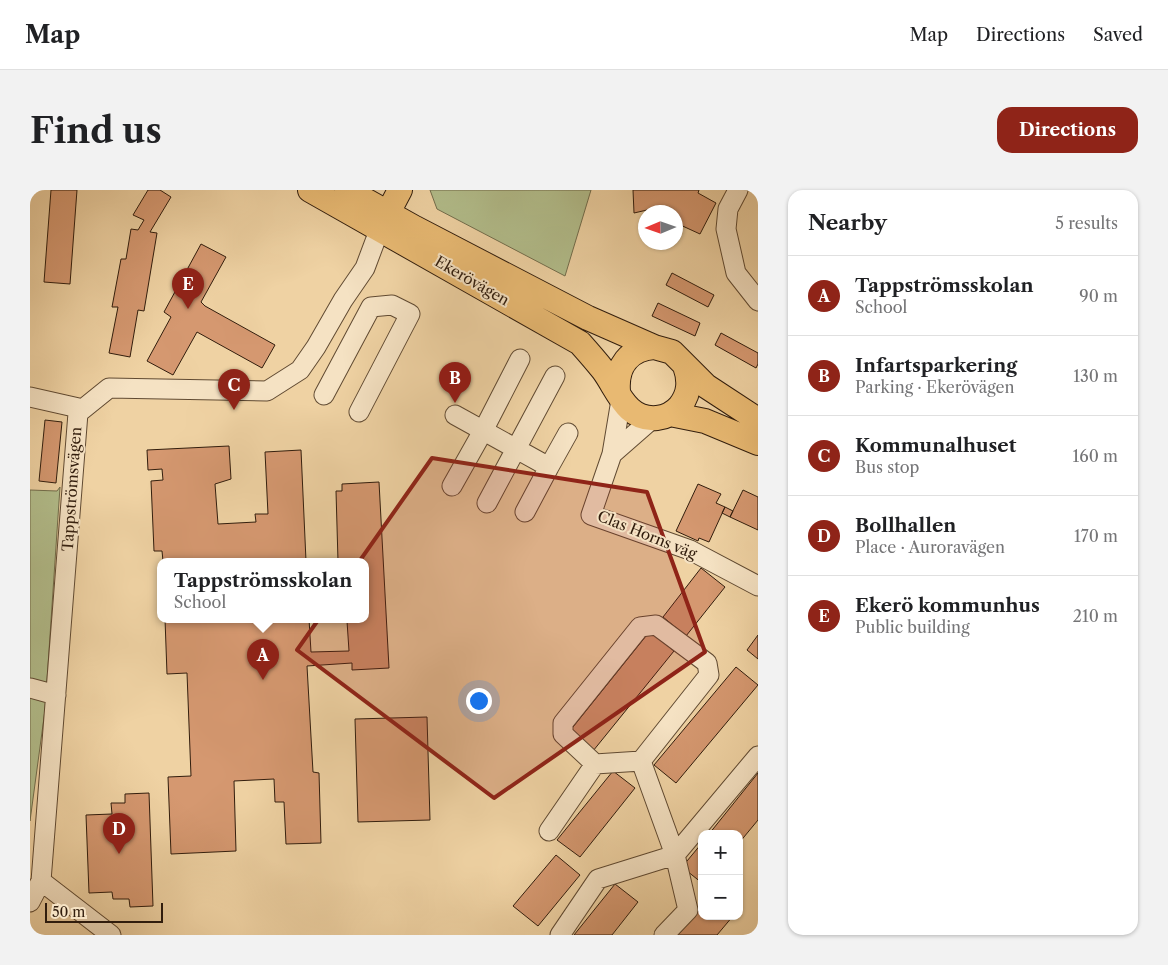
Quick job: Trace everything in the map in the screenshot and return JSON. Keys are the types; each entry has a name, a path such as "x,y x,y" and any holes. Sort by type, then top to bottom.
{"main road":[{"name":"Ekerövägen","path":"310,190 384,221 588,318 654,347 672,352 706,386 758,420"},
{"name":"Ekerövägen","path":"347,190 384,221 580,344 602,368 634,413 643,417 661,416 705,421 758,443"},
{"path":"384,221 400,190"},
{"path":"620,395 617,381 622,363 636,351 654,347"},
{"path":"661,416 678,409 687,393 689,384 684,366"}],"street":[{"path":"738,190 728,209 726,229 736,273 758,300"},
{"name":"Tappströmsvägen","path":"30,902 41,881 78,413 109,388 267,392 300,370 316,347 342,300 365,268 384,221"},
{"path":"324,395 371,307 392,305 410,314 359,412"},
{"path":"452,486 520,359"},
{"path":"487,503 555,376"},
{"name":"Clas Horns väg","path":"620,395 612,454 591,515 690,550 758,586"},
{"path":"30,397 83,409"},
{"path":"455,415 549,467"},
{"name":"Clas Horns väg","path":"612,454 661,416"},
{"path":"525,512 568,433"},
{"path":"656,626 707,663 709,675 641,761 595,764 563,734 563,723 640,627 656,626"},
{"path":"30,688 56,695"},
{"path":"560,935 598,879 675,855 758,756"},
{"path":"641,761 675,855 688,910 664,935"},
{"path":"549,831 595,764"},
{"path":"41,881 111,935"}],"highlighted area":[{"path":"432,458 647,492 705,652 494,798 297,650"}],"green space":[{"path":"430,190 591,190 565,276 437,209"},
{"path":"60,487 45,710 30,821 30,490 57,491"}],"building":[{"path":"51,190 77,190 70,284 44,282"},
{"path":"148,190 160,190 171,197 150,232 157,233 144,311 138,310 130,357 109,353 118,307 112,307 121,259 126,259 131,229 138,230 144,220 133,215"},
{"path":"633,190 699,190 698,193 716,203 700,234 683,226 683,205 638,205 638,212 634,213"},
{"path":"201,244 226,257 201,302 275,345 262,368 197,332 173,375 147,361 171,317 164,312"},
{"path":"672,273 714,295 708,307 666,285"},
{"path":"658,303 700,323 695,336 652,316"},
{"path":"721,333 758,353 756,368 715,345"},
{"path":"45,420 62,422 56,483 39,481"},
{"path":"229,446 231,479 215,484 218,524 256,522 255,514 268,514 265,452 301,450 306,558 163,558 162,551 154,551 151,481 163,480 162,469 148,470 147,450"},
{"path":"379,482 389,668 352,670 352,663 307,666 313,772 319,773 321,843 286,844 284,802 275,802 274,779 234,781 236,851 171,854 168,777 191,776 187,673 167,674 165,623 309,623 311,652 349,651 347,623 369,623 369,558 338,558 336,491 342,491 342,484"},
{"path":"698,484 721,494 716,503 725,507 709,542 699,538 698,541 676,531"},
{"path":"743,490 758,497 758,530 730,517"},
{"path":"725,507 733,511 730,517 722,513"},
{"path":"701,568 725,587 686,636 663,617"},
{"path":"650,631 674,651 593,751 569,732"},
{"path":"758,635 758,659 747,650"},
{"path":"736,667 758,685 676,783 654,765"},
{"path":"427,717 430,820 358,822 355,719"},
{"path":"613,771 635,788 580,857 557,840"},
{"path":"758,773 758,820 743,838 743,830 712,830"},
{"path":"149,793 153,906 130,907 129,899 113,899 112,892 89,893 86,815 112,814 111,803 125,803 125,794"},
{"path":"698,848 698,880 682,867"},
{"path":"556,855 580,875 538,926 513,906"},
{"path":"615,884 638,902 612,935 574,935"},
{"path":"698,912 698,920 730,920 717,935 678,935"}],"place":[{"name":"Ekerö kommunhus","path":"188,309"},
{"name":"Infartsparkering","path":"455,403"},
{"name":"Kommunalhuset","path":"234,410"},
{"name":"Tappströmsskolan","path":"263,680"},
{"name":"Bollhallen","path":"119,854"}]}
